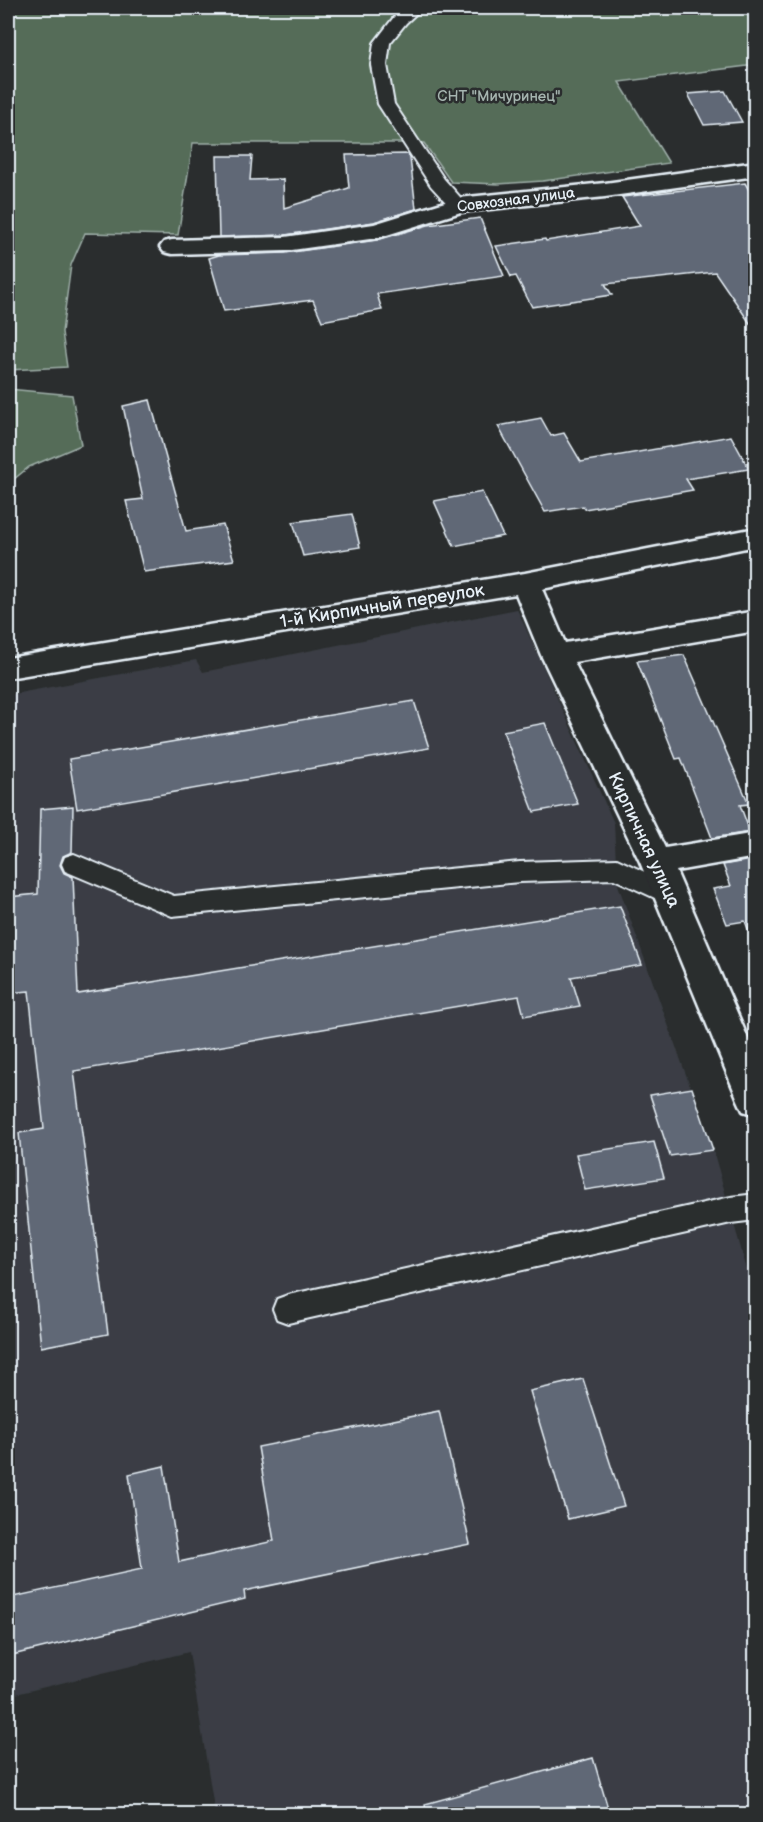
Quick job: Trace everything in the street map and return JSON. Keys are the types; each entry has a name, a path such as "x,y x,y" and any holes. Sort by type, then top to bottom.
{"street":[{"name":"Совхозная улица","path":"172,247 285,244 377,231 458,205 605,190 756,169"},
{"name":"1-й Кирпичный переулок","path":"8,668 525,583 756,537"},
{"name":"Кирпичная улица","path":"525,583 556,656 657,862 756,1100"},
{"path":"556,656 756,621"},
{"path":"657,862 756,844"}],"lane":[{"path":"414,8 400,20 382,43 379,65 386,105 437,182 458,205"},
{"path":"74,864 172,906 520,872 617,869 670,896"},
{"path":"288,1309 731,1209 756,1207"}],"shaded area":[{"path":"517,609 614,823 617,882 713,1150 755,1298 755,1814 215,1814 189,1652 8,1696 8,695 196,660 203,672"}],"green space":[{"name":"СНТ \"Мичуринец\"","path":"8,8 755,8 755,65 619,82 669,163 543,181 498,184 451,182 424,143 193,143 178,235 85,233 71,265 62,332 67,367 8,370 10,353 8,353"},
{"path":"8,389 72,395 81,445 29,467 8,484"}],"building":[{"path":"725,91 742,122 704,125 688,94"},
{"path":"408,154 416,209 374,222 285,235 219,237 217,156 252,156 250,180 283,179 284,208 349,188 346,155"},
{"path":"745,183 756,202 756,332 715,272 605,284 612,295 532,307 516,276 511,277 496,246 545,239 546,241 640,226 622,197"},
{"path":"480,218 504,276 377,294 382,310 322,321 313,300 224,311 209,258 219,255 285,253 377,240 428,225"},
{"path":"150,400 186,531 223,525 234,560 144,572 126,501 143,499 123,406"},
{"path":"541,418 551,436 564,433 581,462 731,436 749,469 686,479 693,490 585,509 583,506 545,512 498,426"},
{"path":"482,492 503,536 454,546 434,501"},
{"path":"352,514 360,547 303,556 293,522"},
{"path":"684,655 749,804 740,805 750,832 712,838 681,758 676,759 637,661"},
{"path":"414,701 429,748 77,809 69,759"},
{"path":"545,723 578,804 534,812 503,731"},
{"path":"73,806 72,852 63,856 60,865 64,873 73,877 78,994 620,906 642,965 571,977 580,1006 524,1016 519,996 74,1071 108,1334 41,1347 19,1133 44,1129 29,991 8,993 8,897 38,894 40,809"},
{"path":"756,859 756,942 753,942 745,921 727,924 713,889 731,886 723,865"},
{"path":"692,1088 713,1150 670,1156 650,1095"},
{"path":"654,1142 664,1178 585,1190 576,1154"},
{"path":"583,1379 624,1506 568,1519 530,1391"},
{"path":"439,1411 470,1544 244,1591 245,1599 8,1656 8,1598 142,1569 129,1474 164,1466 179,1562 274,1541 258,1447"},
{"path":"593,1758 610,1815 426,1815 425,1804"}]}
